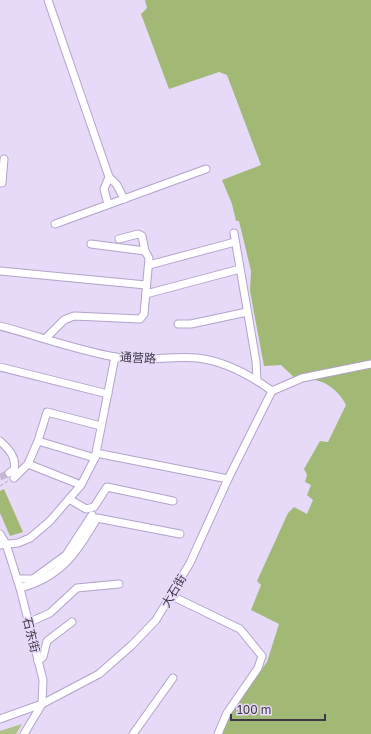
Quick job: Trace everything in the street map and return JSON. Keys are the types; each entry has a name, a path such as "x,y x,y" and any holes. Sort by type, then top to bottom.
{"street":[{"path":"48,0 109,177 117,185 124,199"},
{"path":"0,183 2,183 4,159"},
{"path":"55,224 206,169"},
{"path":"108,204 104,189 109,177"},
{"path":"46,338 64,320 74,316 140,318 144,314 149,258 145,252 142,236 138,234 119,239"},
{"path":"234,234 256,361 257,380"},
{"path":"149,265 235,242"},
{"path":"91,244 145,252"},
{"path":"146,294 240,270"},
{"path":"0,271 146,285"},
{"path":"178,324 192,324 247,312"},
{"name":"通营路","path":"0,326 116,358 151,360 197,358 222,364 253,376 272,391"},
{"path":"3,545 18,543 30,538 50,521 80,485 95,456 116,358"},
{"path":"272,391 302,378 371,364"},
{"path":"0,367 108,394"},
{"name":"大石街","path":"0,719 42,704 100,674 132,645 156,620 172,596 190,563 228,479 272,391"},
{"path":"12,475 28,464 38,441 47,412 101,426"},
{"path":"0,441 11,452 16,464 12,475"},
{"path":"38,441 95,456 228,479"},
{"path":"28,464 80,485"},
{"path":"69,499 86,509 94,507 107,487 173,501"},
{"path":"17,579 33,579 66,555 92,515"},
{"path":"20,588 30,585 59,570 79,549 97,518 180,534"},
{"name":"石东街","path":"0,534 20,588 43,680 42,704 24,734"},
{"path":"28,623 50,612 77,588 119,584"},
{"path":"172,596 240,629 262,656 258,668 227,713 218,734"},
{"path":"38,661 43,657 47,642 72,622"},
{"path":"133,734 173,678"}],"path":[{"path":"0,486 12,475"}],"green space":[{"path":"145,0 371,0 371,734 221,734 232,711 267,662 279,624 251,610 261,585 257,581 288,513 294,507 307,514 313,500 307,495 311,485 305,482 307,475 304,469 320,441 328,442 346,405 337,392 320,381 307,380 299,382 281,365 264,366 250,291 251,271 239,221 236,221 232,204 222,180 261,165 227,75 219,72 169,89 141,14 147,8"},
{"path":"4,489 23,532 10,536 0,513 0,491"},
{"path":"22,724 16,734 0,734 0,731"}],"tunnel":[{"path":"0,477 9,473"}]}
